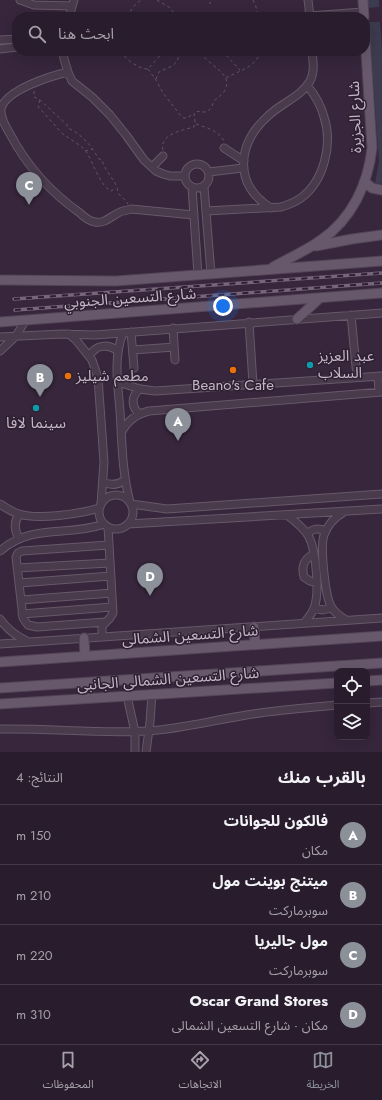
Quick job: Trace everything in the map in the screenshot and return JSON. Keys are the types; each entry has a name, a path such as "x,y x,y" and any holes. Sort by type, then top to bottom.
{"main road":[{"path":"363,0 364,12"},
{"name":"شارع الجزيرة","path":"269,269 322,239 343,219 359,195 365,182 371,160 372,148 366,56"},
{"path":"365,182 372,188 382,190"},
{"path":"310,247 352,239 382,236"},
{"name":"شارع التسعين الجنوبي","path":"0,280 116,281 382,261"},
{"name":"شارع التسعين الجنوبي","path":"0,322 382,293"},
{"path":"297,319 320,298"},
{"path":"254,627 255,644"},
{"name":"شارع التسعين الشمالى","path":"0,662 382,636"},
{"path":"84,638 85,656"},
{"path":"0,688 382,663"},
{"path":"267,670 267,687"},
{"path":"370,681 382,680"},
{"path":"104,681 106,697"},
{"name":"شارع التسعين الشمالى الجانبى","path":"0,704 334,683"}],"street":[{"path":"20,0 34,5 73,3"},
{"path":"308,0 309,12"},
{"path":"0,40 12,39"},
{"path":"0,49 12,48"},
{"path":"64,56 72,81 92,97 110,115 144,160 163,174 170,176 185,176"},
{"path":"271,208 262,203 249,187 245,178 243,164 250,140 261,122 307,85 313,74 312,56"},
{"path":"68,72 49,76 31,84 10,97 4,102 1,109 1,116 19,151 39,177 62,200 94,222 101,222 121,212 131,209 194,215"},
{"path":"206,211 281,207 291,204 308,191 319,175 325,157 327,138 325,119 318,101 307,85"},
{"path":"224,148 243,164"},
{"path":"152,167 163,156"},
{"path":"204,187 192,187 187,183 185,176 188,168 195,164 203,166 209,172"},
{"path":"209,172 243,164"},
{"path":"209,172 208,182 204,187 211,274"},
{"path":"192,187 198,275"},
{"path":"195,232 207,231"},
{"path":"0,337 69,334 95,335 382,313"},
{"path":"352,315 357,377"},
{"path":"0,351 16,336 25,321"},
{"path":"249,322 253,384"},
{"path":"173,328 175,360"},
{"path":"131,332 134,368"},
{"path":"123,333 118,351 117,363 125,480 132,508 132,516 128,524"},
{"path":"69,334 89,356 96,369 98,378 104,462 100,517 106,525 112,528 120,528 128,524 382,509"},
{"path":"89,356 94,350 100,347 111,347 118,351"},
{"path":"133,350 174,347"},
{"path":"118,382 140,389 155,391 380,376 380,392 152,410 139,414 127,424 121,433"},
{"path":"139,414 134,408 133,401 135,394 140,389"},
{"path":"103,482 113,485 125,480"},
{"path":"0,504 19,514 35,516 87,512 100,506 107,498 115,495 123,497 130,503 168,509 382,494"},
{"path":"345,512 336,517 328,525 324,535 323,556 327,598 331,608 346,620"},
{"path":"19,514 15,530 20,538"},
{"path":"287,515 303,529 313,547 317,599 310,616 304,623"},
{"path":"0,551 20,538 31,534 106,525"},
{"path":"102,637 101,628 112,616 109,545 106,525"},
{"path":"307,534 316,529 326,531"},
{"path":"105,622 32,627 25,622 22,614 16,557 18,553 22,551 109,545"},
{"path":"314,554 305,559 303,571 304,577 316,583"},
{"path":"17,568 110,563"},
{"path":"19,583 111,576"},
{"path":"21,600 112,593"},
{"path":"22,614 112,607"},
{"path":"314,608 323,610 331,608"},
{"path":"0,644 382,618"},
{"path":"0,619 9,630 18,637 29,642"},
{"path":"146,752 152,694"},
{"path":"127,696 135,732 135,752"},
{"path":"370,703 382,702"},
{"path":"0,729 56,729 95,732 135,732 194,725 267,712 334,706"}],"path":[{"path":"129,12 135,4 141,0"},
{"path":"157,0 173,12"},
{"path":"209,4 213,0"},
{"path":"253,0 257,12"},
{"path":"124,56 139,67 148,69 164,93 184,118 187,118 198,111 206,112 209,110 216,99 223,94 226,89 226,78 205,56"},
{"path":"148,69 160,56"},
{"path":"156,80 159,72 173,67 178,56"},
{"path":"227,56 241,71"},
{"path":"226,78 248,68 255,63 259,56"},
{"path":"31,84 34,90 34,97 40,100 67,125 68,128 76,132 88,142 99,159 102,160 103,166 110,174 117,187 118,193 125,199 131,209"},
{"path":"40,100 38,106 40,109 63,133 85,151 100,179 109,191 117,187"},
{"path":"163,156 162,147 164,140 169,135 194,127 194,114"},
{"path":"195,123 221,135 224,141 224,148"},
{"path":"85,151 93,149"}],"shaded area":[{"path":"368,0 379,0 379,7 368,8"},
{"path":"370,22 380,22 382,48 382,184 375,183 379,162"}],"railway":[{"path":"14,299 382,273"},
{"path":"15,310 382,283"}],"place":[{"name":"مول جاليريا","path":"29,205"},
{"name":"عبد العزيز السلاب","path":"310,365"},
{"name":"Beano's Cafe","path":"233,370"},
{"name":"مطعم شيليز","path":"68,376"},
{"name":"ميتنج بوينت مول","path":"40,397"},
{"name":"سينما لافا","path":"36,408"},
{"name":"فالكون للجوانات","path":"178,441"},
{"name":"Oscar Grand Stores","path":"150,596"}]}
